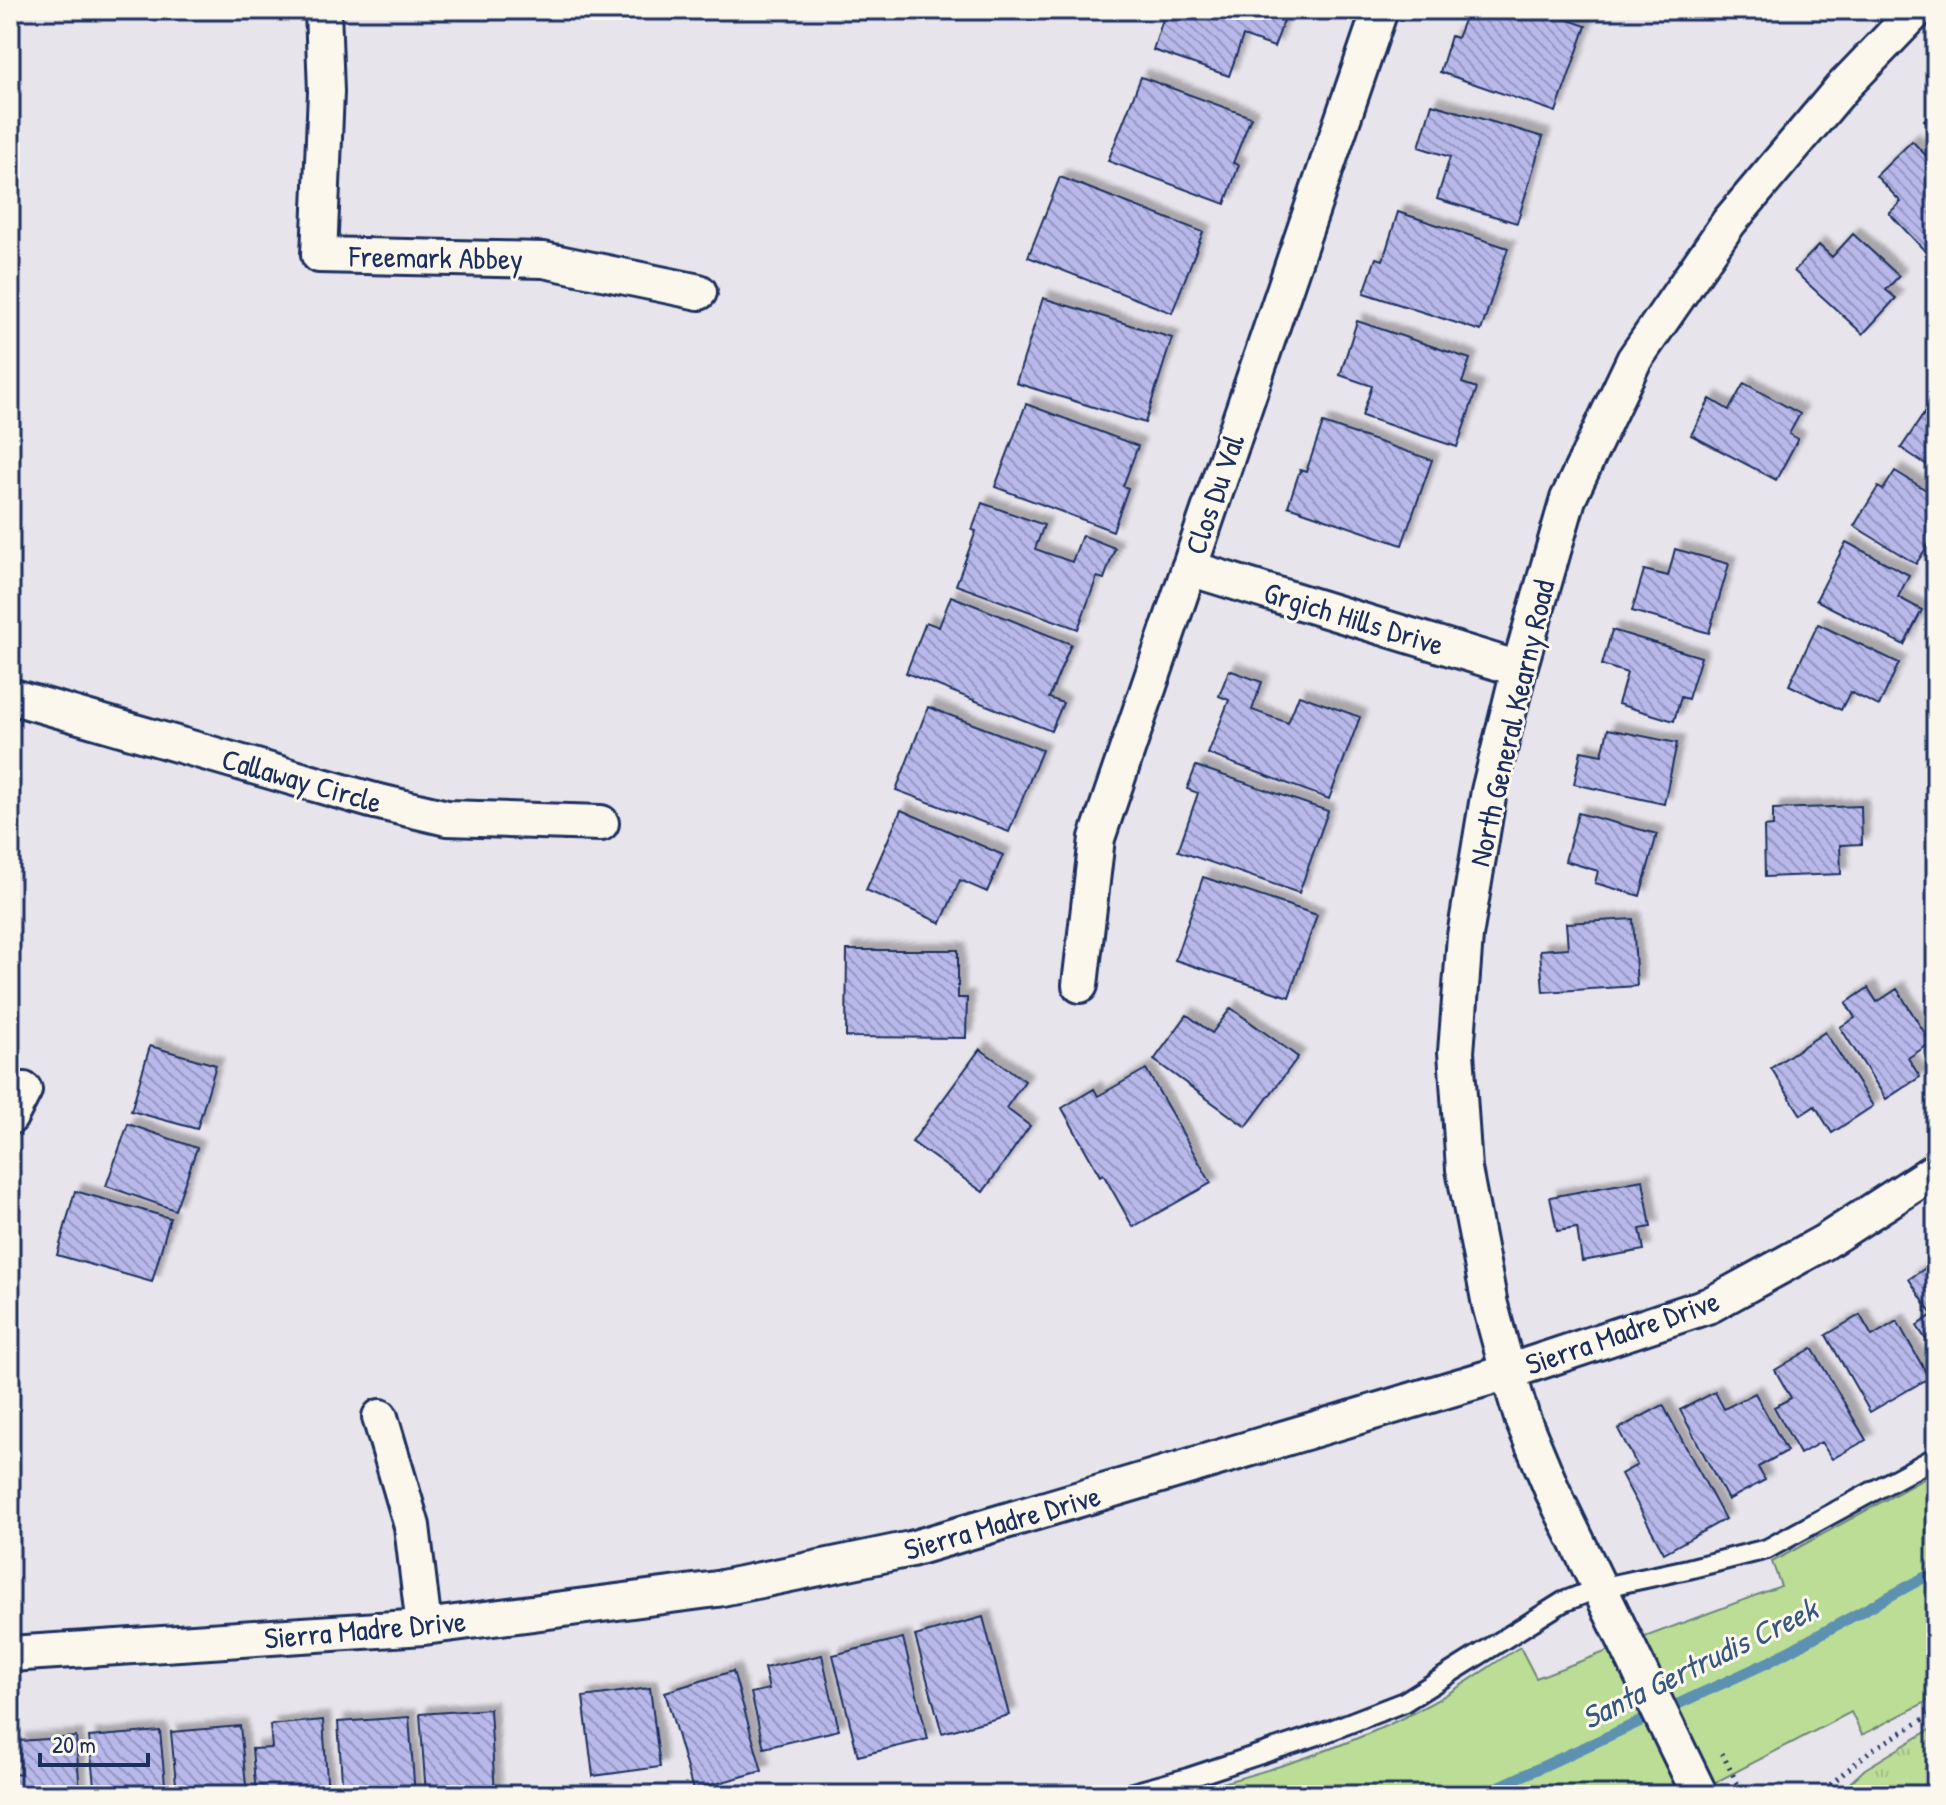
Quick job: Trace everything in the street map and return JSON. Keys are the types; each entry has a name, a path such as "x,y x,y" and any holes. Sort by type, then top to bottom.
{"street":[{"name":"Freemark Abbey","path":"323,10 326,92 319,255 544,260 699,292"},
{"name":"Clos Du Val","path":"1080,985 1097,838 1380,10"},
{"name":"North General Kearny Road","path":"1700,1795 1553,1492 1522,1418 1508,1372 1490,1305 1464,1169 1456,1052 1465,936 1489,791 1519,669 1568,499 1634,360 1729,222 1842,88 1917,10"},
{"name":"Grgich Hills Drive","path":"1189,568 1519,669"},
{"name":"Callaway Circle","path":"10,696 356,796 447,818 601,823"},
{"name":"Sierra Madre Drive","path":"10,1654 424,1627 717,1589 911,1549 1508,1372 1710,1305 1823,1243 1936,1170"},
{"path":"380,1417 412,1526 424,1627"}],"lane":[{"path":"1125,1795 1292,1744 1404,1702 1563,1602 1603,1596 1688,1569 1767,1549 1936,1457"}],"path":[{"path":"1818,1795 1870,1751 1936,1712"}],"green space":[{"path":"1936,1472 1936,1697 1862,1735 1851,1712 1691,1795 1177,1795 1273,1768 1366,1735 1438,1699 1520,1647 1536,1678 1781,1586 1772,1562"},
{"path":"1936,1726 1936,1795 1837,1795 1865,1769"}],"building":[{"path":"1166,10 1288,10 1274,47 1243,36 1229,76 1153,50"},
{"path":"1468,10 1540,10 1586,26 1556,112 1440,72 1451,36 1457,38"},
{"path":"1141,77 1251,117 1233,163 1239,165 1225,204 1108,161"},
{"path":"1432,104 1543,137 1517,223 1437,199 1450,157 1419,147"},
{"path":"1936,108 1936,131 1924,120"},
{"path":"1912,141 1936,166 1936,241 1925,251 1889,213 1901,202 1876,176"},
{"path":"1060,177 1203,232 1172,313 1028,257"},
{"path":"1398,212 1508,248 1481,331 1364,293 1376,258 1383,260"},
{"path":"1853,234 1899,276 1886,290 1896,298 1863,334 1794,271 1819,245 1832,257"},
{"path":"1043,298 1172,338 1145,423 1016,383"},
{"path":"1357,321 1470,359 1462,383 1477,388 1457,447 1362,416 1372,386 1340,375"},
{"path":"1744,383 1800,414 1789,434 1798,439 1776,480 1691,435 1710,399 1729,410"},
{"path":"1936,396 1936,471 1901,448"},
{"path":"1026,404 1138,446 1123,486 1128,488 1113,531 995,487"},
{"path":"1323,423 1432,460 1402,545 1288,506 1300,470 1306,472"},
{"path":"1895,471 1936,496 1936,537 1916,564 1854,526 1878,487 1883,490"},
{"path":"982,503 1044,525 1035,549 1072,562 1082,535 1115,548 1104,579 1097,577 1078,629 956,585 976,531 972,530"},
{"path":"1846,542 1909,575 1898,597 1922,610 1904,645 1816,600"},
{"path":"1675,549 1729,564 1709,633 1632,611 1644,570 1668,576"},
{"path":"951,596 1071,644 1049,698 1063,703 1051,731 906,673 926,622 939,627"},
{"path":"1818,624 1899,663 1879,706 1850,692 1841,710 1789,685"},
{"path":"1612,630 1701,657 1688,699 1681,697 1674,721 1618,704 1627,673 1602,665"},
{"path":"1229,670 1262,682 1252,710 1288,723 1299,695 1360,717 1329,799 1208,754 1229,700 1219,696"},
{"path":"928,707 1042,750 1009,832 896,790"},
{"path":"1608,729 1677,743 1664,804 1574,784 1581,751 1602,755"},
{"path":"1196,766 1328,811 1299,893 1178,851 1198,793 1187,789"},
{"path":"1861,806 1862,844 1840,845 1841,874 1765,877 1764,827 1773,826 1773,809"},
{"path":"901,810 1003,855 987,892 960,880 941,923 866,890"},
{"path":"1578,813 1657,834 1640,896 1595,883 1598,871 1565,861"},
{"path":"1203,877 1317,915 1289,997 1175,960"},
{"path":"1633,919 1637,986 1543,992 1540,950 1568,948 1566,923"},
{"path":"847,950 958,950 958,998 967,998 966,1038 846,1037"},
{"path":"1868,988 1877,1002 1897,989 1931,1043 1908,1058 1920,1077 1886,1099 1840,1027 1855,1018 1846,1003"},
{"path":"1231,1008 1298,1057 1246,1127 1154,1060 1187,1015 1212,1033"},
{"path":"1825,1032 1873,1106 1832,1133 1815,1106 1801,1115 1771,1068"},
{"path":"150,1046 216,1065 197,1129 131,1111"},
{"path":"980,1049 1025,1081 1006,1108 1030,1126 983,1192 912,1142"},
{"path":"1146,1069 1211,1183 1133,1227 1062,1108 1094,1089 1098,1096"},
{"path":"128,1124 197,1148 175,1210 106,1186"},
{"path":"1643,1180 1651,1227 1640,1229 1644,1250 1582,1261 1577,1228 1557,1231 1550,1197"},
{"path":"75,1191 170,1218 152,1282 57,1255"},
{"path":"1936,1261 1936,1355 1917,1326 1932,1315 1909,1279"},
{"path":"1860,1315 1872,1336 1897,1321 1929,1378 1870,1412 1826,1335"},
{"path":"1812,1348 1866,1440 1832,1459 1821,1442 1800,1454 1774,1407 1791,1398 1775,1370"},
{"path":"1715,1392 1724,1409 1755,1393 1787,1451 1758,1467 1765,1480 1728,1500 1680,1410"},
{"path":"1663,1405 1725,1519 1664,1553 1621,1474 1637,1465 1618,1429"},
{"path":"983,1617 1009,1715 942,1733 915,1636"},
{"path":"903,1638 928,1739 858,1756 833,1655"},
{"path":"822,1655 839,1730 764,1748 751,1693 769,1689 764,1668"},
{"path":"733,1671 762,1771 693,1790 665,1692"},
{"path":"650,1688 660,1767 593,1776 583,1697"},
{"path":"490,1709 495,1795 426,1795 420,1714"},
{"path":"409,1717 415,1795 343,1795 338,1722"},
{"path":"323,1720 328,1795 256,1795 252,1749 272,1748 270,1725"},
{"path":"240,1726 247,1795 177,1795 171,1732"},
{"path":"160,1731 166,1795 95,1795 89,1737"},
{"path":"76,1737 80,1795 10,1795 10,1775 21,1774 19,1741"}],"waterway":[{"name":"Santa Gertrudis Creek","path":"1481,1795 1769,1662 1936,1571"}]}
